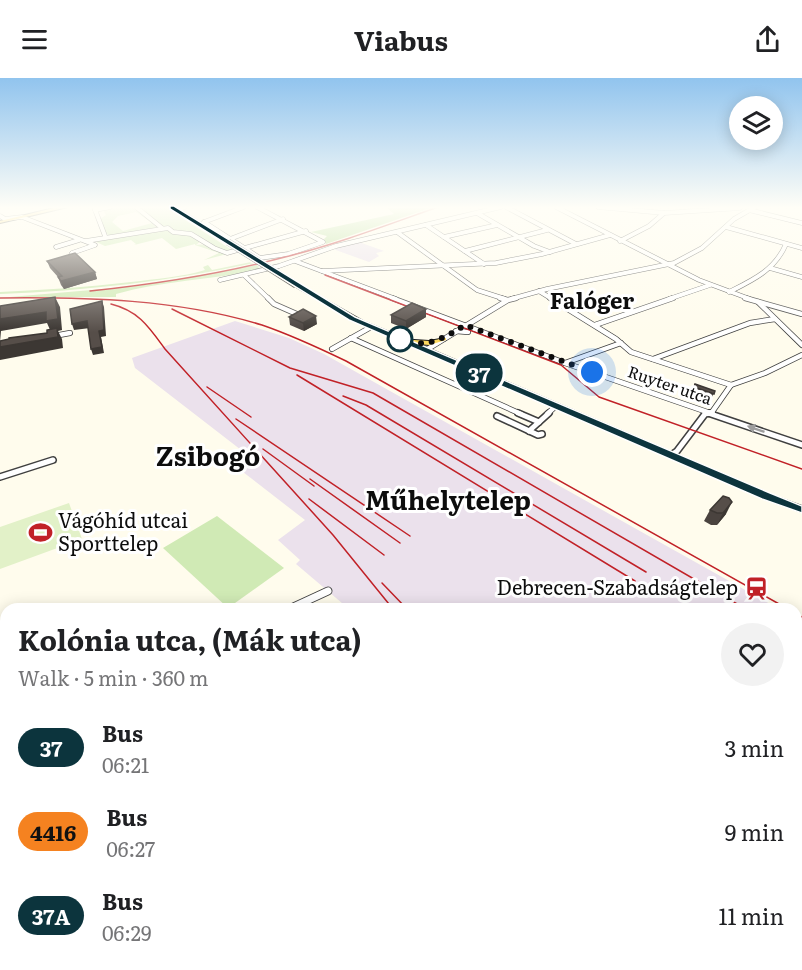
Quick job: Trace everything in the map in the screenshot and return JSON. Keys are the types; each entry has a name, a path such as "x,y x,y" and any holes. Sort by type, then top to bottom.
{"main road":[{"path":"238,249 324,303 371,327 771,498 802,509"},
{"path":"404,341 426,343 444,339"},
{"path":"444,339 441,348 451,361"}],"street":[{"path":"70,257 72,253 84,249"},
{"path":"217,249 224,253 247,249 260,258 288,254 305,249"},
{"path":"219,280 295,261 328,249"},
{"path":"419,249 478,290 507,300"},
{"path":"465,250 471,249"},
{"path":"543,249 550,252"},
{"path":"322,271 485,264 563,249"},
{"path":"635,249 710,285 802,314"},
{"path":"426,350 507,300 668,265 701,249"},
{"path":"729,292 770,268 784,249"},
{"path":"465,250 485,264"},
{"name":"Ruyter utca","path":"295,261 565,363 802,445"},
{"path":"770,268 802,277"},
{"path":"243,274 274,304 299,315"},
{"path":"595,325 710,285"},
{"path":"540,291 595,325 630,352 731,385"},
{"path":"758,301 802,345"},
{"path":"652,359 752,322 775,319"},
{"path":"332,349 371,327"},
{"path":"455,331 468,332"},
{"path":"50,337 70,333"},
{"path":"351,338 539,422"},
{"path":"565,363 621,343"},
{"path":"671,455 677,451 731,385 765,373 802,355"},
{"path":"529,431 556,406"},
{"path":"496,416 529,431 542,434"},
{"path":"0,477 53,460"},
{"path":"306,603 328,591"}],"shaded area":[{"path":"333,249 377,249 384,251 376,253 379,256 369,262"},
{"path":"235,321 289,338 324,354 768,603 342,603 296,564 300,560 278,540 305,520 230,462 245,453 135,368 132,358"}],"green space":[{"path":"206,249 227,254 204,260 219,253"},
{"path":"217,249 230,249 235,252 223,252"},
{"path":"254,263 191,275 128,284 0,294 0,292 159,279 205,270 203,267 208,265 212,270"},
{"path":"257,265 258,268 263,269 134,289 116,294 116,297 10,297 138,286"},
{"name":"Vágóhíd utcai Sporttelep","path":"69,503 82,539 0,569 0,527"},
{"path":"217,516 284,568 235,603 223,603 163,548"}],"building":[{"path":"75,253 95,272 61,281 58,277 62,276 47,261"},
{"path":"55,297 58,319 46,321 46,312 0,319 0,306"},
{"path":"102,301 104,330 99,331 102,347 91,349 87,321 72,324 70,309"},
{"path":"412,303 426,309 406,321 391,315"},
{"path":"303,309 316,316 303,323 289,317"},
{"path":"57,328 58,337 0,347 0,341 9,338 47,333 47,330"},
{"path":"695,384 715,391 714,394 694,387"},
{"path":"723,496 732,502 723,513 710,510"}],"railway":[{"path":"90,291 188,278 261,263 315,249"},
{"path":"325,275 561,365 599,397 802,469"},
{"path":"0,298 99,299 165,305 230,316 284,333 346,361 777,603"},
{"path":"111,304 129,311 148,327 165,349 333,535 388,603"},
{"path":"172,309 290,368 373,393 735,603"},
{"path":"297,375 635,581"},
{"path":"207,387 251,417"},
{"path":"343,396 366,405 646,572"},
{"path":"236,419 410,536"},
{"path":"263,449 314,486"},
{"path":"310,479 400,543"},
{"path":"309,499 384,555"},
{"path":"382,583 401,603"}],"bus line":[{"name":"37","path":"238,249 352,318 780,502 802,509"}],"place":[{"name":"Vágóhíd utcai Sporttelep","path":"40,533"},
{"name":"Debrecen-Szabadságtelep","path":"756,588"}],"district":[{"name":"Falóger","path":"592,301"},
{"name":"Zsibogó","path":"208,457"},
{"name":"Műhelytelep","path":"448,501"}],"route":[{"path":"400,339 421,343 433,342 444,339 465,325 592,372"}]}
